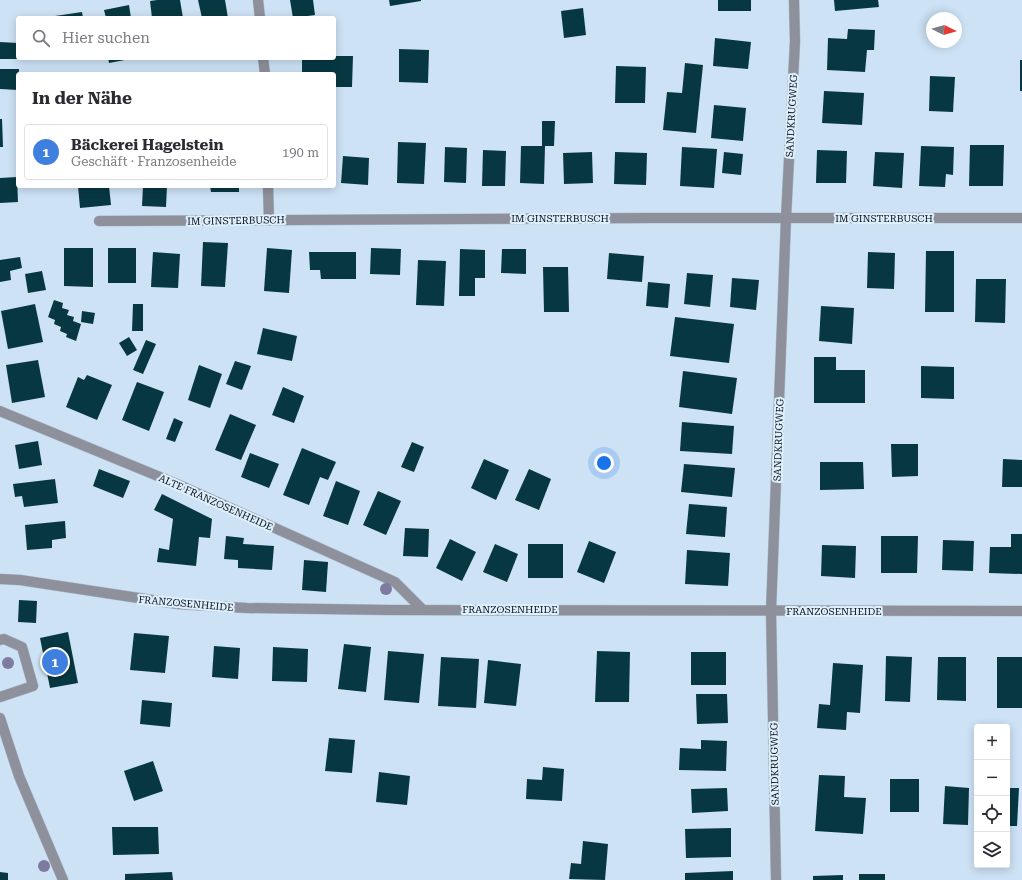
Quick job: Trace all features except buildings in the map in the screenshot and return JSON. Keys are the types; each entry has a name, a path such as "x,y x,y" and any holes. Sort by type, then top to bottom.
{"street":[{"path":"258,0 260,16"},
{"name":"SANDKRUGWEG","path":"776,880 771,611 786,218 795,41 794,0"},
{"path":"264,60 265,72"},
{"path":"268,188 269,220"},
{"name":"IM GINSTERBUSCH","path":"99,221 1022,218"},
{"name":"ALTE FRANZOSENHEIDE","path":"0,411 177,484 395,582 422,609"},
{"name":"FRANZOSENHEIDE","path":"0,579 20,580 178,604 247,608 1022,611"},
{"path":"0,640 4,639 22,647 33,686 0,698"},
{"path":"0,718 19,776 63,880"}],"place":[{"name":"Bäckerei Hagelstein","path":"55,662"}]}
